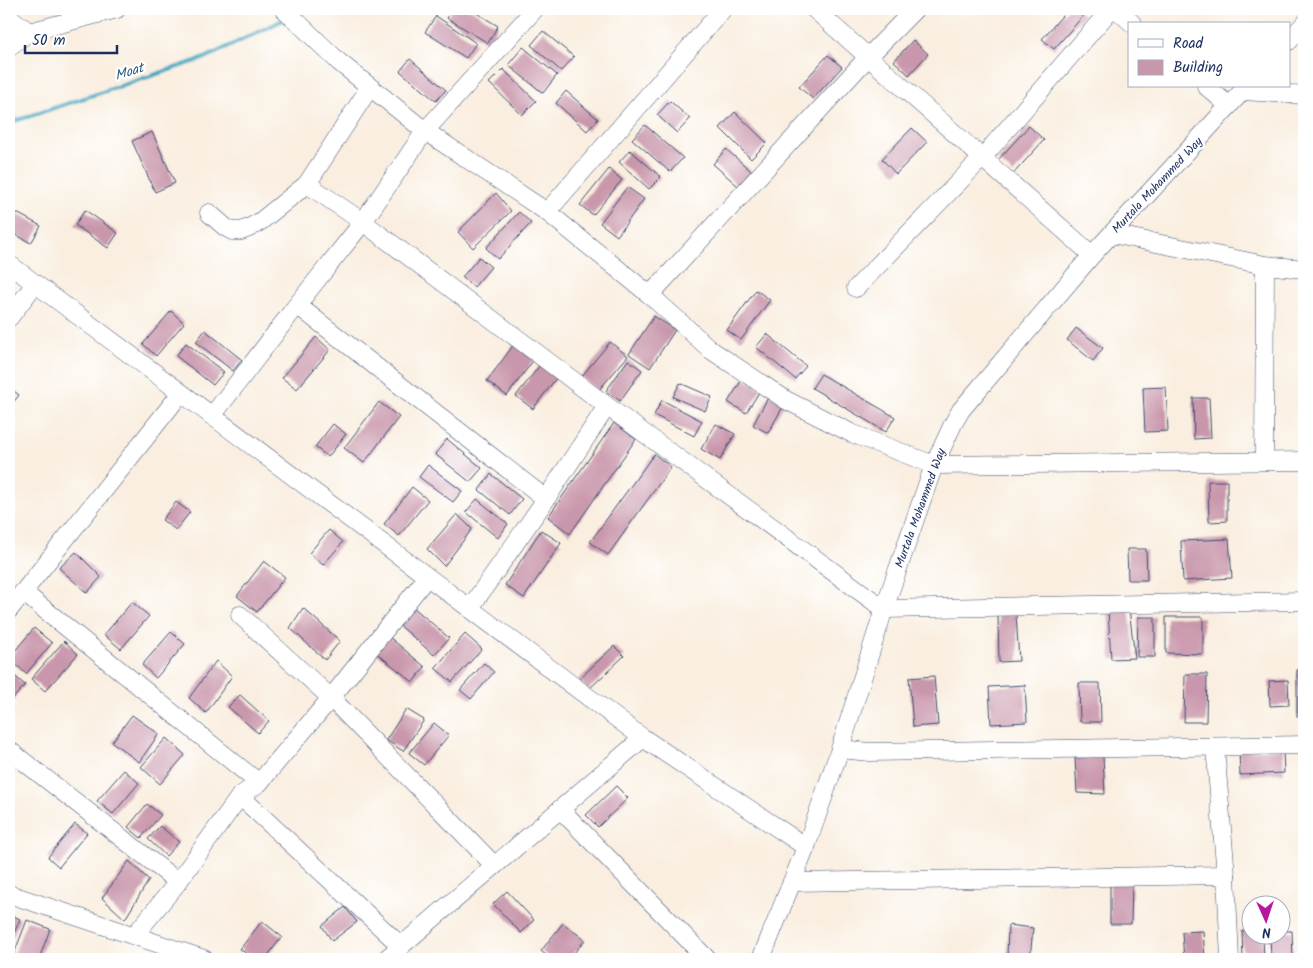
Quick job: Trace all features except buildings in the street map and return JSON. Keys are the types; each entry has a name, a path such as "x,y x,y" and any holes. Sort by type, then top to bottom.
{"street":[{"path":"9,47 29,32 117,9"},
{"path":"285,9 339,62 370,87 425,131 547,212 650,296 711,350 786,400 851,433 934,465 1304,461"},
{"path":"212,416 363,222 425,131 535,9"},
{"path":"547,212 723,9"},
{"path":"814,9 1092,255"},
{"path":"650,296 868,57 915,9"},
{"path":"856,288 982,158 1111,9"},
{"path":"1116,9 1131,22"},
{"path":"9,17 29,32"},
{"path":"1290,40 1304,24"},
{"path":"208,213 232,231 241,231 261,221 307,184 370,87"},
{"path":"1208,88 1229,106"},
{"path":"1245,88 1304,95"},
{"name":"Murtala Mohammed Way","path":"761,959 806,847 840,749 884,609 934,465 953,424 961,410 1092,255 1245,88"},
{"path":"307,184 363,222 607,406 884,609 1304,601"},
{"path":"1112,234 1265,265 1304,268"},
{"path":"9,264 643,738 806,847"},
{"path":"1264,461 1265,265"},
{"path":"9,318 35,284"},
{"path":"297,305 546,499"},
{"path":"9,610 181,393"},
{"path":"470,608 546,499 607,406"},
{"path":"134,936 178,882 240,796 259,783 331,698 428,577"},
{"path":"23,592 259,783"},
{"path":"240,615 331,698 494,866"},
{"path":"386,959 643,738"},
{"path":"1215,746 1226,875 1230,959"},
{"path":"840,749 870,752 1304,746"},
{"path":"9,750 178,882"},
{"path":"240,796 401,946"},
{"path":"560,809 707,959"},
{"path":"792,882 1226,875"},
{"path":"9,894 204,959"}],"waterway":[{"name":"Moat","path":"296,14 307,9"},
{"name":"Moat","path":"9,123 205,58 287,18"}]}
